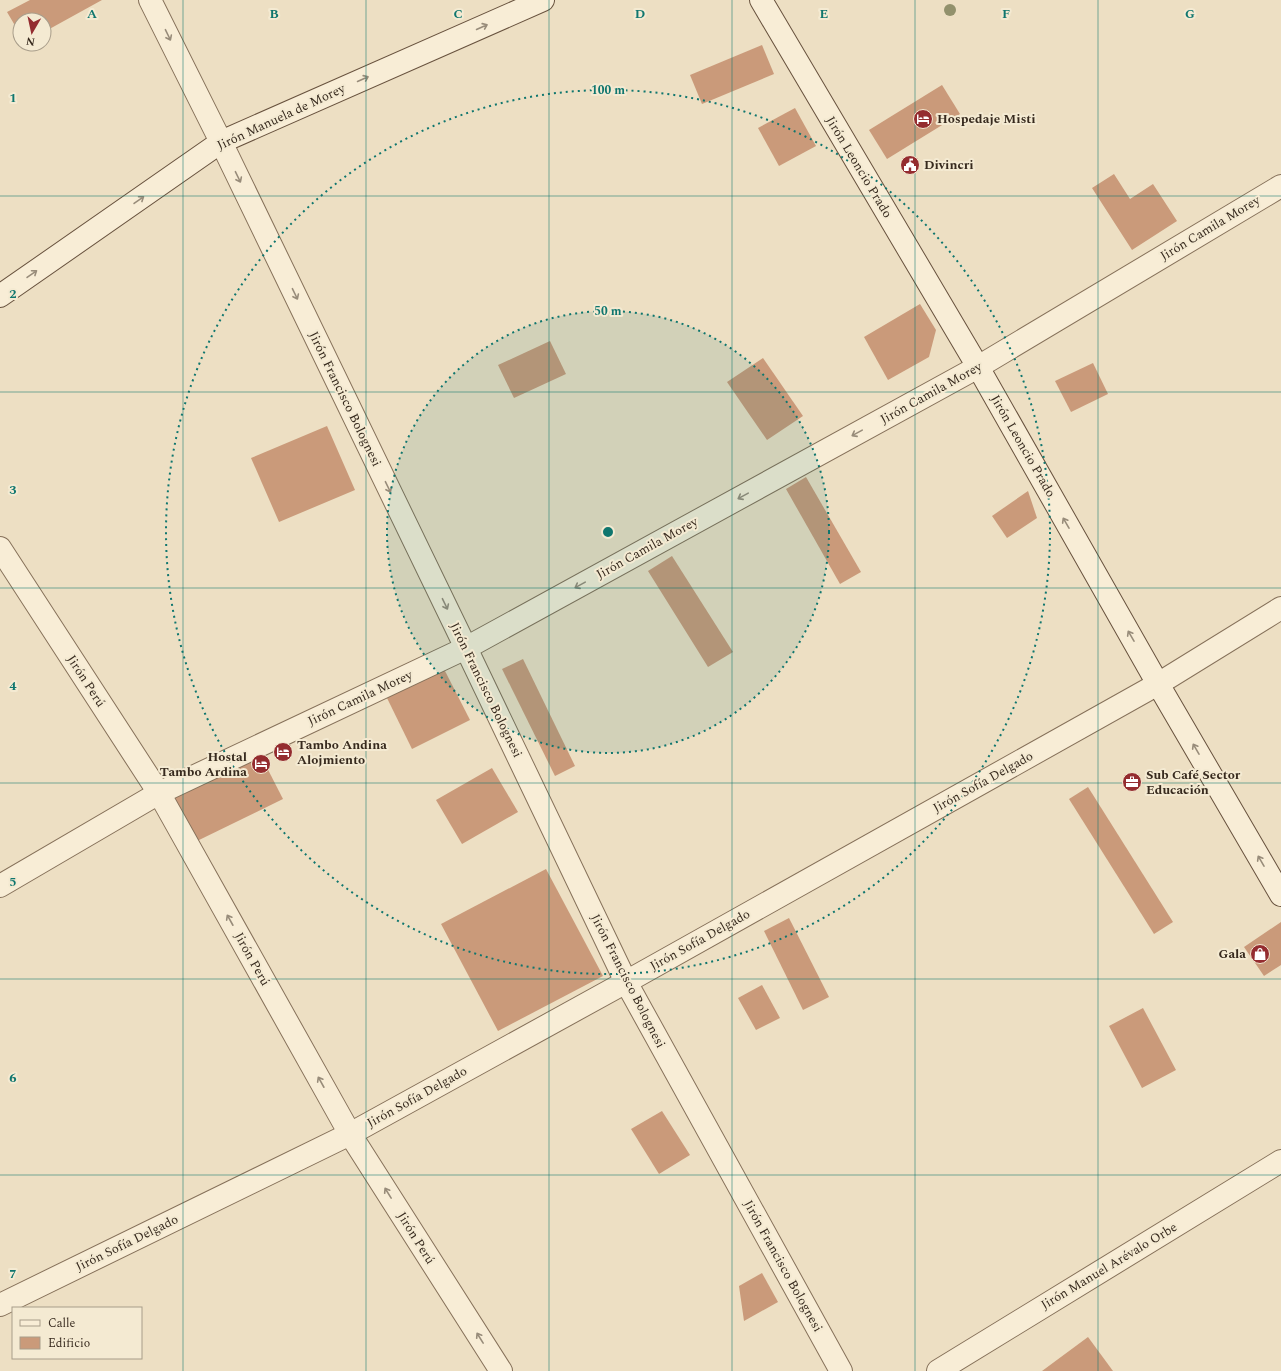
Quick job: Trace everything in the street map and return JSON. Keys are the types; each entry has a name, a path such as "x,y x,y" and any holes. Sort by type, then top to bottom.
{"street":[{"name":"Jirón Francisco Bolognesi","path":"150,0 221,142 626,982 840,1371"},
{"name":"Jirón Manuela de Morey","path":"0,296 221,142 543,0"},
{"name":"Jirón Leoncio Prado","path":"761,0 978,367 1158,684 1281,895"},
{"name":"Jirón Camila Morey","path":"0,886 159,793 466,648 978,367 1281,186"},
{"name":"Jirón Perú","path":"0,548 159,793 350,1134 501,1371"},
{"name":"Jirón Sofía Delgado","path":"0,1305 350,1134 626,982 1158,684 1281,608"},
{"name":"Jirón Manuel Arévalo Orbe","path":"938,1371 1281,1162"}],"building":[{"path":"30,0 102,0 52,28 52,12 12,12 12,20 7,12"},
{"path":"762,45 774,74 702,104 690,75"},
{"path":"942,85 960,114 887,159 869,130"},
{"path":"795,108 816,146 779,166 758,128"},
{"path":"1114,174 1130,199 1153,184 1177,221 1132,250 1092,188"},
{"path":"920,304 936,330 929,357 888,380 864,337"},
{"path":"550,341 566,374 514,398 498,365"},
{"path":"763,358 803,416 767,440 727,382"},
{"path":"1093,363 1108,394 1071,412 1055,381"},
{"path":"327,426 355,490 279,522 251,458"},
{"path":"806,477 861,572 840,584 786,489"},
{"path":"1028,491 1037,518 1007,538 992,516"},
{"path":"672,556 733,652 708,667 648,571"},
{"path":"523,659 575,766 555,776 502,669"},
{"path":"444,669 470,720 412,749 387,698"},
{"path":"261,756 283,799 197,841 175,798"},
{"path":"492,768 518,812 462,844 436,800"},
{"path":"1088,787 1173,922 1154,934 1069,799"},
{"path":"546,869 603,976 498,1031 441,924"},
{"path":"789,918 829,997 803,1010 764,931"},
{"path":"1281,922 1281,965 1264,976 1244,947"},
{"path":"762,985 780,1018 756,1030 738,998"},
{"path":"1143,1008 1176,1070 1142,1088 1109,1026"},
{"path":"662,1111 690,1155 659,1174 631,1129"},
{"path":"762,1273 778,1302 744,1321 739,1286"},
{"path":"1088,1337 1113,1371 1042,1371"}],"place":[{"name":"Hospedaje Misti","path":"923,119"},
{"name":"Divincri","path":"910,165"},
{"name":"Tambo Andina Alojmiento","path":"283,752"},
{"name":"Hostal Tambo Ardina","path":"261,764"},
{"name":"Sub Café Sector Educación","path":"1132,782"},
{"name":"Gala","path":"1260,954"}]}
